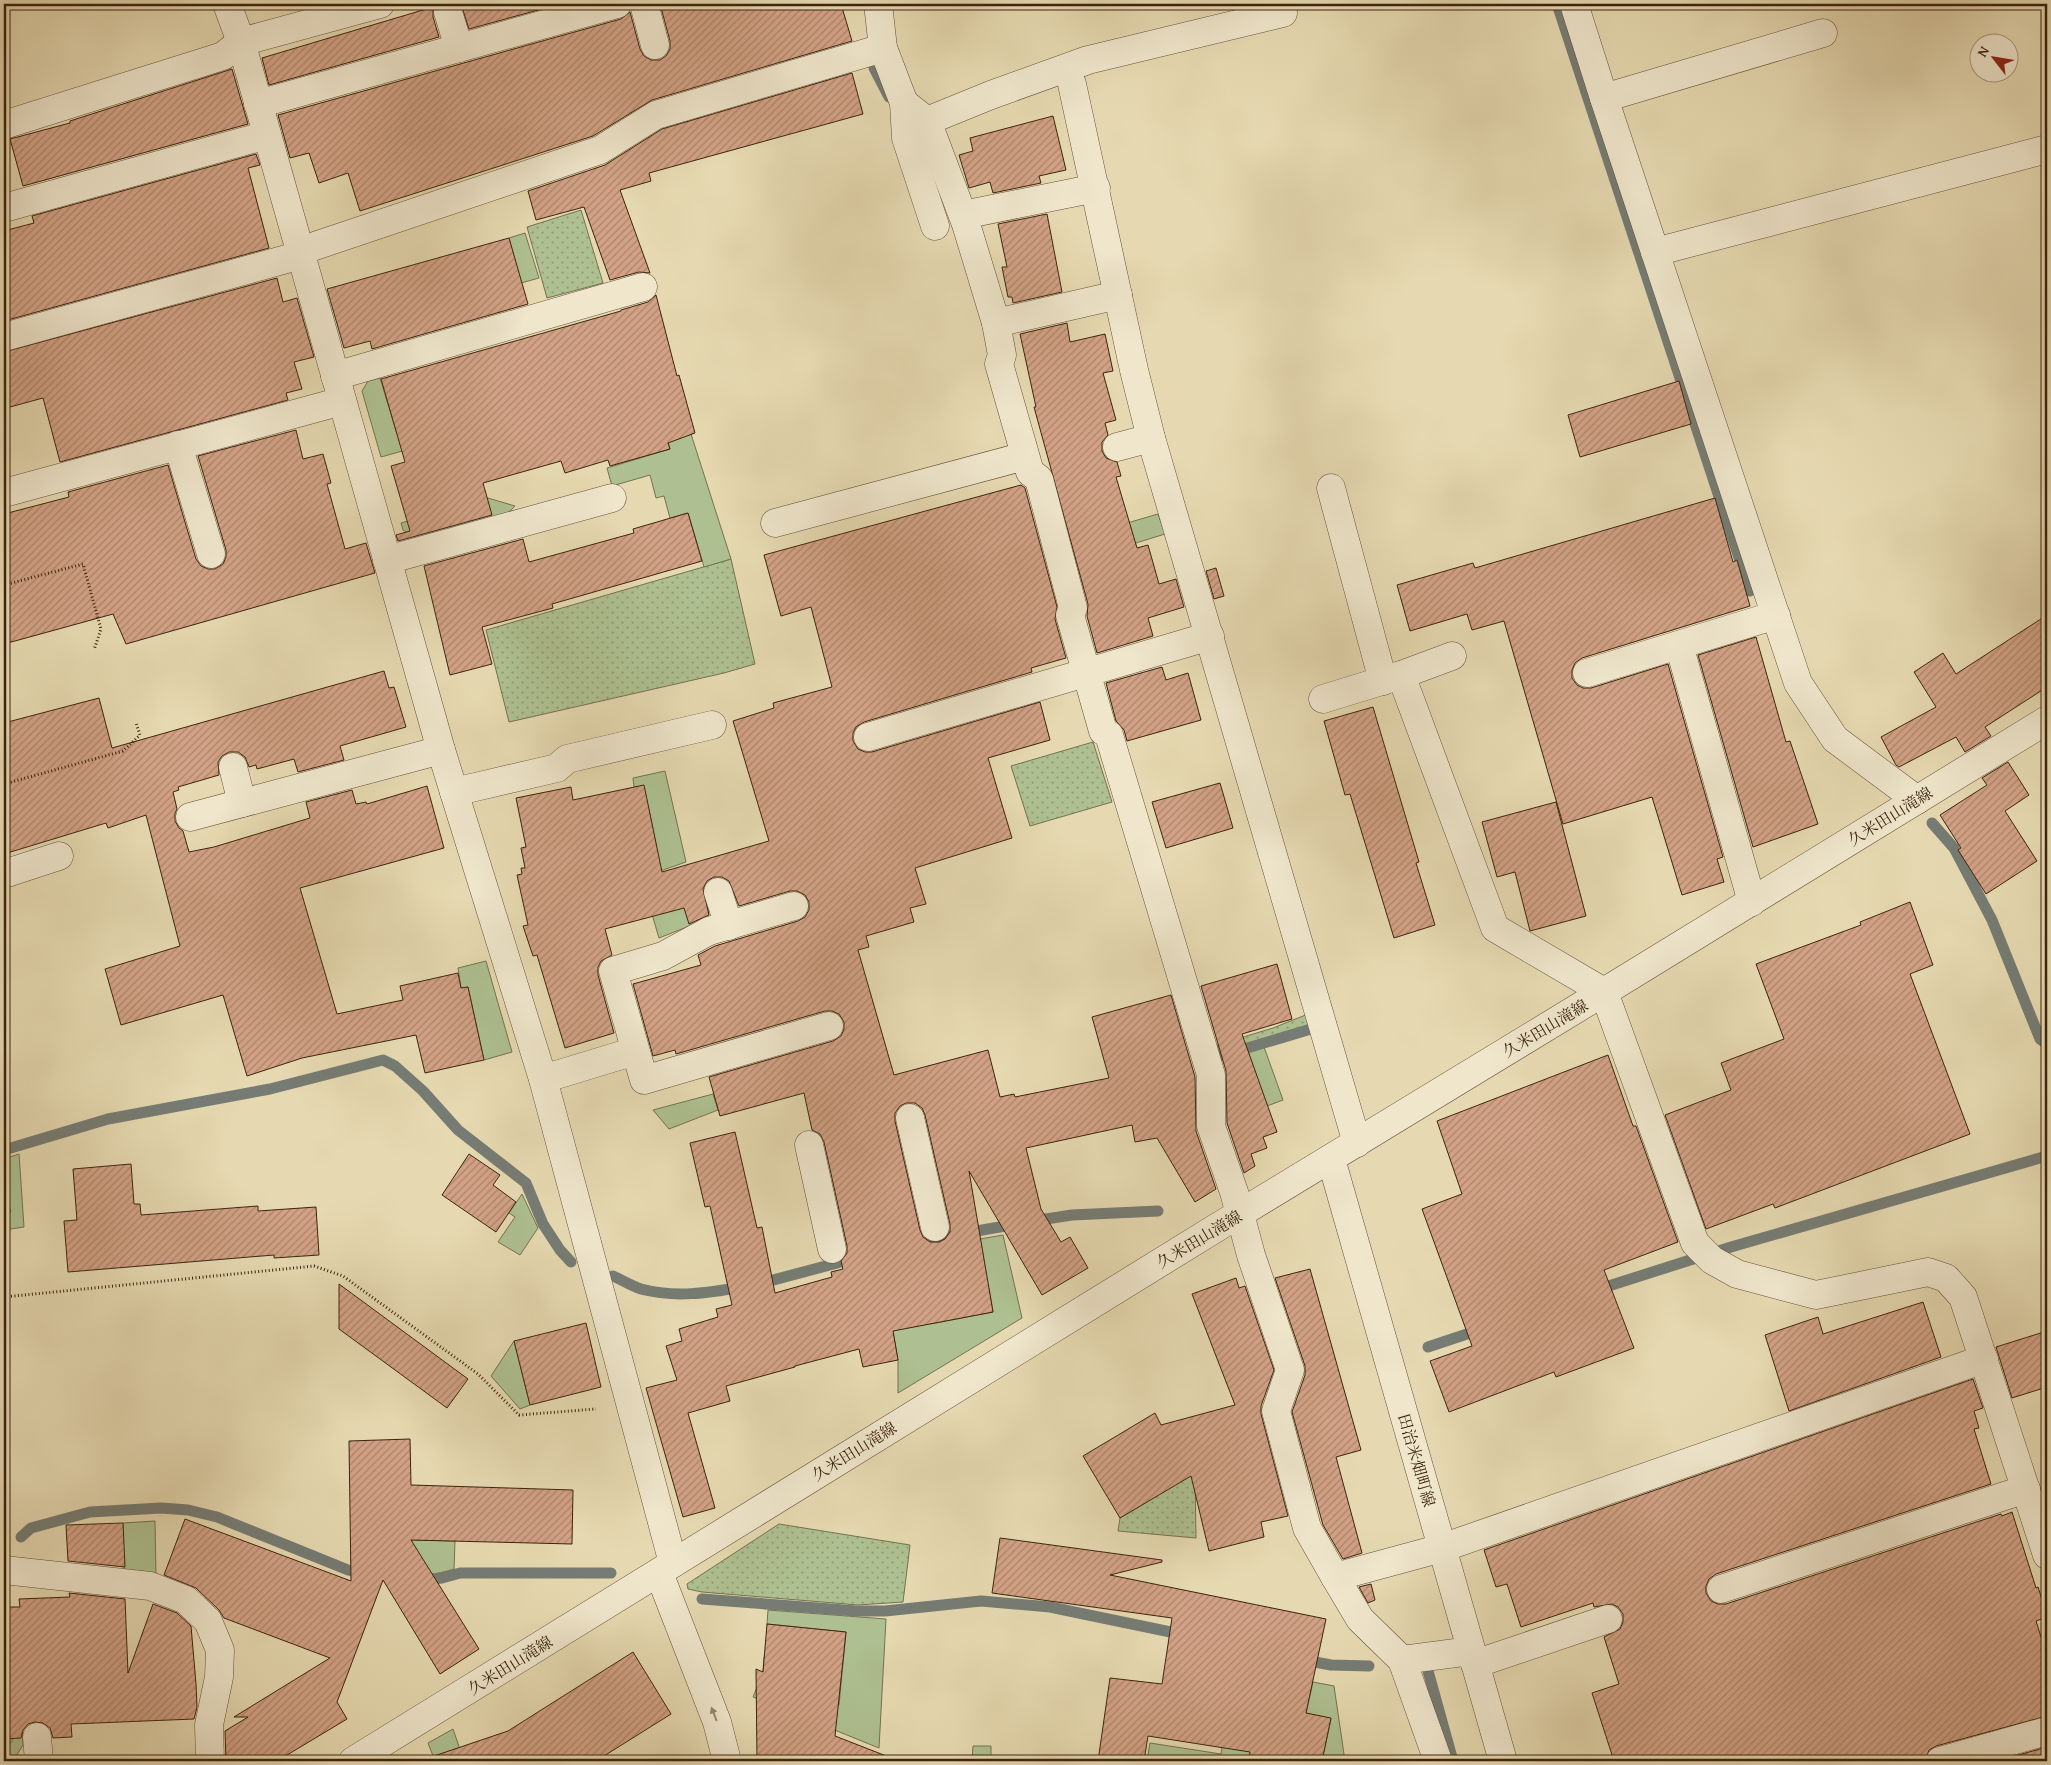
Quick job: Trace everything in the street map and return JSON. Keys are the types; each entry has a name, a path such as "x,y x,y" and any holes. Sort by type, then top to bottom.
{"street":[{"path":"227,4 241,42 440,750 543,1078 631,1406 666,1568 717,1722 727,1761"},
{"path":"4,125 223,56 241,42 380,4"},
{"path":"258,104 617,4"},
{"path":"644,4 655,45"},
{"path":"878,4 883,48 904,103 906,138 935,226"},
{"path":"1574,4 1798,683 1835,739 1917,800"},
{"path":"448,12 459,48"},
{"path":"928,121 991,95 1088,60 1283,13"},
{"path":"1604,98 1823,33"},
{"path":"4,337 300,253 600,150 656,115 883,48"},
{"path":"1072,84 1134,370 1151,438 1357,1143"},
{"path":"904,103 928,121 963,215 996,323 1002,355 998,364 1027,464 1039,479 1073,608 1070,614 1103,731 1109,735 1211,1075 1211,1126 1240,1214 1285,1382 1276,1411 1308,1528 1360,1620 1402,1660 1438,1761"},
{"path":"4,208 267,135"},
{"path":"1655,252 2047,149"},
{"path":"963,215 1096,188"},
{"path":"4,493 178,445 338,388 643,287"},
{"path":"996,323 1118,295"},
{"path":"1117,448 1151,438"},
{"path":"178,445 211,554"},
{"path":"775,523 1027,464"},
{"path":"1331,488 1392,678 1495,928 1604,992 1704,1251 1737,1274 1816,1295 1928,1272 1946,1278 1963,1297 2026,1489 2045,1540"},
{"path":"387,560 612,498"},
{"path":"1586,673 1776,615"},
{"path":"868,737 1210,636"},
{"path":"1679,645 1752,902"},
{"path":"1323,699 1392,678 1452,656"},
{"name":"久米田山滝線","path":"353,1761 1330,1158 1752,902 2047,720"},
{"path":"454,792 557,768 566,759 712,726"},
{"path":"190,817 440,750"},
{"path":"233,767 242,803"},
{"path":"4,874 60,856"},
{"path":"718,892 729,926"},
{"path":"794,906 709,931 663,956 613,971 635,1052 644,1080 829,1026"},
{"path":"543,1078 635,1052"},
{"path":"910,1118 935,1228"},
{"path":"809,1144 832,1250"},
{"name":"田治米畑町線","path":"1330,1158 1503,1761"},
{"path":"1335,1577 1442,1548 1984,1359"},
{"path":"1721,1589 2026,1489"},
{"path":"4,1570 150,1586 186,1600 208,1621 220,1650 219,1677 209,1725 210,1761"},
{"path":"1402,1660 1473,1657 1608,1618"},
{"path":"1940,1761 2047,1731"}],"path":[{"path":"4,585 83,564 101,629 94,650"},
{"path":"4,784 123,751 140,735 136,723"},
{"path":"4,1297 314,1266 343,1276 478,1374 519,1415 631,1406"}],"green space":[{"path":"581,210 603,283 547,298 527,227"},
{"path":"525,233 539,278 521,283 509,238"},
{"path":"380,378 397,434 492,407 512,420 381,457 362,391 368,381"},
{"path":"691,434 731,559 704,567 688,513 670,518 664,496 656,498 650,475 612,486 607,468 670,449 668,441"},
{"path":"488,498 515,506 505,516 419,540 403,530 401,523"},
{"path":"1158,514 1165,534 1123,547 1117,526"},
{"path":"731,559 755,664 724,673 509,722 486,630"},
{"path":"1093,742 1112,802 1030,826 1011,766"},
{"path":"665,771 686,862 640,878 658,854 648,805 637,787 634,787 633,778"},
{"path":"705,903 709,911 702,921 659,938 651,911"},
{"path":"486,961 512,1052 484,1060 468,987 461,988 458,968"},
{"path":"1308,1014 1312,1025 1219,1053 1217,1045 1273,1028"},
{"path":"1264,1047 1283,1100 1267,1106 1248,1052"},
{"path":"713,1094 718,1110 669,1129 653,1110"},
{"path":"19,1154 24,1227 4,1230 4,1215 11,1212 4,1191 4,1159"},
{"path":"522,1194 538,1228 520,1255 498,1242 515,1217 509,1213"},
{"path":"1003,1235 1022,1318 898,1393 898,1360 890,1313 928,1320 930,1324 993,1312 989,1288 976,1290 971,1263 984,1261 980,1239"},
{"path":"514,1341 530,1405 520,1409 491,1376"},
{"path":"1195,1473 1196,1538 1118,1531 1120,1518"},
{"path":"155,1521 156,1576 124,1571 123,1523"},
{"path":"779,1524 910,1545 903,1602 858,1605 702,1592 688,1589 687,1584"},
{"path":"411,1540 455,1541 454,1569 428,1575 402,1575 351,1566 351,1558 411,1556"},
{"path":"768,1610 886,1619 879,1748 753,1697 763,1672 764,1657 792,1659 788,1701 839,1705 846,1632 767,1624"},
{"path":"1234,1669 1282,1678 1249,1761 1147,1761 1150,1743 1221,1754"},
{"path":"1313,1682 1334,1686 1345,1761 1322,1761 1331,1719 1306,1713"},
{"path":"22,1719 23,1745 13,1761 4,1761 4,1742 12,1742 11,1720"},
{"path":"453,1729 464,1761 435,1761 428,1743"},
{"path":"973,1746 991,1746 991,1761 972,1761"}],"building":[{"path":"461,4 560,4 469,29"},
{"path":"660,4 841,4 852,41 652,100 593,136 360,211 348,173 319,183 309,153 290,158 278,115 621,19 630,12 640,49 644,56 651,60 660,60 666,56 670,49 670,41"},
{"path":"433,7 433,17 439,37 269,85 262,58"},
{"path":"232,69 248,124 23,186 10,139 70,123 70,121"},
{"path":"852,73 863,114 649,173 651,181 620,190 650,273 639,272 610,280 584,207 536,220 528,191 605,165 662,129"},
{"path":"1053,116 1066,170 1039,176 1041,183 993,193 990,182 969,188 959,155 973,151 970,138"},
{"path":"256,154 260,165 248,168 269,248 4,321 4,231 34,223 32,216"},
{"path":"1047,214 1062,292 1013,303 1012,297 1008,297 1002,267 1007,267 998,224"},
{"path":"509,238 528,304 372,349 370,341 344,348 327,289"},
{"path":"277,278 283,302 297,298 314,357 294,362 302,389 286,393 288,400 60,462 43,398 10,407 4,384 4,352"},
{"path":"656,295 677,376 679,375 695,433 668,443 670,449 610,466 608,460 565,473 561,461 483,483 492,515 398,541 396,535 410,531 391,466 405,462 381,379 621,311 648,302"},
{"path":"1067,323 1070,342 1105,334 1113,371 1103,373 1116,420 1105,423 1108,435 1102,442 1102,451 1106,458 1117,462 1121,476 1116,477 1137,548 1148,545 1159,584 1176,579 1184,607 1148,618 1153,636 1097,653 1087,616 1088,604 1034,407 1036,407 1020,334"},
{"path":"1679,381 1691,424 1580,457 1568,415"},
{"path":"296,430 303,459 323,454 331,483 327,484 345,549 366,543 375,573 126,644 113,614 4,644 4,514 69,497 68,492 168,465 196,559 201,566 215,569 223,564 226,550 198,456"},
{"path":"1021,485 1025,488 1057,607 1055,619 1066,658 1031,668 1032,672 864,722 856,727 853,733 853,741 858,749 872,752 1040,702 1050,740 988,758 1012,838 915,868 926,904 910,908 914,922 866,936 869,947 858,950 894,1075 988,1050 1000,1097 1014,1094 1015,1097 1109,1078 1092,1017 1171,995 1195,1077 1196,1131 1216,1189 1195,1202 1157,1138 1135,1142 1132,1125 1026,1148 1041,1209 1061,1242 1070,1237 1088,1268 1042,1295 969,1171 993,1312 893,1331 898,1360 863,1367 859,1349 726,1386 730,1401 688,1413 715,1508 683,1517 646,1388 677,1380 666,1346 682,1341 679,1329 718,1317 716,1309 732,1305 710,1206 705,1207 690,1143 735,1132 757,1228 762,1227 775,1293 832,1277 831,1272 843,1269 841,1261 847,1253 824,1142 820,1134 812,1130 804,1093 720,1116 709,1077 833,1041 841,1036 844,1022 839,1014 825,1011 676,1054 675,1050 653,1056 633,984 701,965 698,955 715,946 798,921 805,917 809,910 809,902 805,895 797,891 790,891 739,906 729,881 722,877 714,877 707,881 703,889 709,915 689,924 684,908 605,929 612,955 601,961 598,967 598,975 614,1033 565,1048 537,955 533,956 523,926 528,925 517,875 522,874 521,868 525,868 521,848 526,847 516,798 571,787 573,800 644,785 662,872 769,841 733,721 774,708 773,703 832,687 811,607 781,616 764,555","holes":["906,1103 915,1103 922,1108 925,1115 950,1224 950,1232 945,1239 939,1242 930,1242 923,1237 920,1230 895,1121 895,1113 900,1106"]},
{"path":"1715,498 1733,562 1737,560 1750,606 1582,658 1575,663 1572,670 1572,678 1577,685 1583,688 1591,688 1668,664 1723,857 1717,859 1724,882 1682,895 1652,797 1563,824 1504,621 1472,630 1467,614 1410,631 1397,585 1473,563 1475,568"},
{"path":"688,513 702,561 552,604 553,608 482,627 492,664 450,675 424,566 523,539 529,562 634,533 633,529"},
{"path":"1216,568 1224,596 1214,599 1206,571"},
{"path":"2047,615 2047,687 1985,727 1991,736 1965,752 1956,737 1899,767 1896,765 1881,737 1936,707 1914,672 1943,653 1956,674"},
{"path":"1756,637 1786,742 1790,741 1818,824 1753,847 1698,655"},
{"path":"1162,667 1166,680 1188,673 1201,720 1127,741 1124,730 1116,721 1106,683"},
{"path":"384,671 389,688 394,687 406,727 340,746 344,760 298,772 294,759 257,769 256,765 249,767 245,757 238,752 229,752 222,756 218,762 219,775 178,787 179,790 173,792 177,809 175,821 183,831 189,852 214,847 310,818 306,802 352,790 356,804 366,802 367,804 427,786 444,848 300,888 337,1014 403,1000 400,986 458,973 461,988 468,987 484,1060 425,1073 416,1035 302,1058 247,1076 223,995 121,1025 105,969 180,946 146,815 108,828 106,823 4,854 4,723 99,698 112,748"},
{"path":"1373,707 1419,862 1416,863 1435,925 1394,938 1350,794 1345,795 1324,721"},
{"path":"2008,762 2029,795 2005,811 2037,861 1986,894 1958,850 1961,848 1940,815 1987,785 1982,778"},
{"path":"1220,783 1233,828 1166,848 1152,802"},
{"path":"1556,802 1586,916 1530,931 1515,872 1497,877 1482,822"},
{"path":"1910,902 1933,965 1910,974 1970,1134 1775,1208 1773,1204 1706,1229 1665,1115 1731,1090 1721,1063 1784,1039 1756,964 1861,925 1860,922"},
{"path":"1277,964 1292,1019 1242,1034 1277,1132 1263,1137 1267,1148 1251,1154 1255,1166 1244,1173 1227,1123 1226,1071 1201,986"},
{"path":"1608,1055 1678,1242 1604,1270 1634,1348 1556,1377 1554,1372 1449,1412 1430,1361 1472,1346 1422,1209 1462,1194 1437,1121"},
{"path":"469,1154 500,1175 493,1185 516,1202 496,1232 442,1195"},
{"path":"131,1164 134,1204 140,1204 141,1215 258,1206 258,1211 316,1207 319,1255 274,1258 274,1255 68,1272 64,1221 77,1220 73,1169"},
{"path":"1310,1269 1361,1450 1336,1457 1362,1553 1343,1559 1323,1525 1292,1412 1305,1375 1305,1366 1275,1278"},
{"path":"1236,1278 1239,1288 1245,1286 1274,1370 1261,1406 1261,1414 1288,1516 1261,1522 1264,1537 1209,1551 1191,1476 1120,1518 1083,1456 1155,1413 1161,1425 1235,1405 1192,1294"},
{"path":"339,1284 468,1379 447,1408 339,1329"},
{"path":"1923,1302 1941,1357 1789,1411 1765,1335 1818,1317 1823,1334"},
{"path":"586,1323 601,1387 530,1405 514,1341"},
{"path":"2047,1331 2047,1387 2012,1398 1996,1347"},
{"path":"1973,1379 1983,1408 1974,1411 1979,1428 1974,1429 1991,1484 1716,1574 1709,1579 1706,1593 1711,1601 1718,1604 1726,1604 2012,1512 2036,1588 2038,1587 2047,1615 2047,1617 2036,1621 2047,1656 2047,1716 1936,1746 1929,1750 1925,1761 1614,1761 1592,1693 1619,1684 1604,1637 1620,1629 1623,1622 1623,1614 1618,1607 1612,1604 1594,1607 1593,1603 1521,1627 1507,1584 1496,1587 1484,1550"},
{"path":"410,1439 411,1485 573,1490 572,1544 411,1540 479,1649 440,1674 383,1580 337,1702 347,1719 277,1761 226,1761 225,1731 248,1717 234,1717 330,1658 224,1618 219,1610 196,1588 164,1575 185,1519 351,1581 349,1441"},
{"path":"123,1523 125,1567 68,1561 66,1525"},
{"path":"1000,1538 1162,1560 1162,1562 1110,1575 1326,1619 1306,1713 1331,1718 1322,1761 1249,1761 1250,1752 1148,1736 1144,1761 1098,1761 1110,1678 1162,1684 1172,1618 992,1593"},
{"path":"1371,1584 1375,1600 1368,1603 1359,1587"},
{"path":"69,1593 125,1599 128,1673 153,1604 177,1613 191,1626 197,1707 194,1719 71,1724 72,1737 53,1738 50,1728 43,1723 35,1722 28,1724 23,1730 21,1738 4,1739 4,1607 20,1607 19,1599 70,1597"},
{"path":"767,1624 846,1632 835,1736 894,1759 894,1761 757,1761 756,1669 763,1672"},
{"path":"633,1652 671,1714 596,1761 435,1761 434,1756 508,1731"},
{"path":"2047,1747 2047,1761 1997,1761"}],"waterway":[{"path":"1557,4 1750,591"},
{"path":"874,68 889,97"},
{"path":"1932,823 1954,848 1992,920 2040,1039 2047,1044"},
{"path":"1217,1057 1311,1029"},
{"path":"4,1150 108,1119 270,1089 383,1060 395,1066 423,1091 458,1130 526,1183 543,1224 560,1250 571,1262"},
{"path":"1596,1290 1731,1247 2047,1156"},
{"path":"1033,1221 1072,1215 1158,1211"},
{"path":"915,1245 965,1233 1017,1224"},
{"path":"758,1284 856,1258"},
{"path":"613,1276 641,1289 654,1292 704,1293 742,1287"},
{"path":"1428,1347 1482,1329"},
{"path":"21,1537 31,1528 90,1512 161,1508 188,1510 217,1517 348,1570 366,1574"},
{"path":"421,1580 442,1578 460,1573 611,1573"},
{"path":"702,1599 857,1611 885,1611 981,1601 1050,1607 1185,1635"},
{"path":"1304,1660 1331,1665 1369,1666"},
{"path":"1428,1671 1453,1761"}]}
